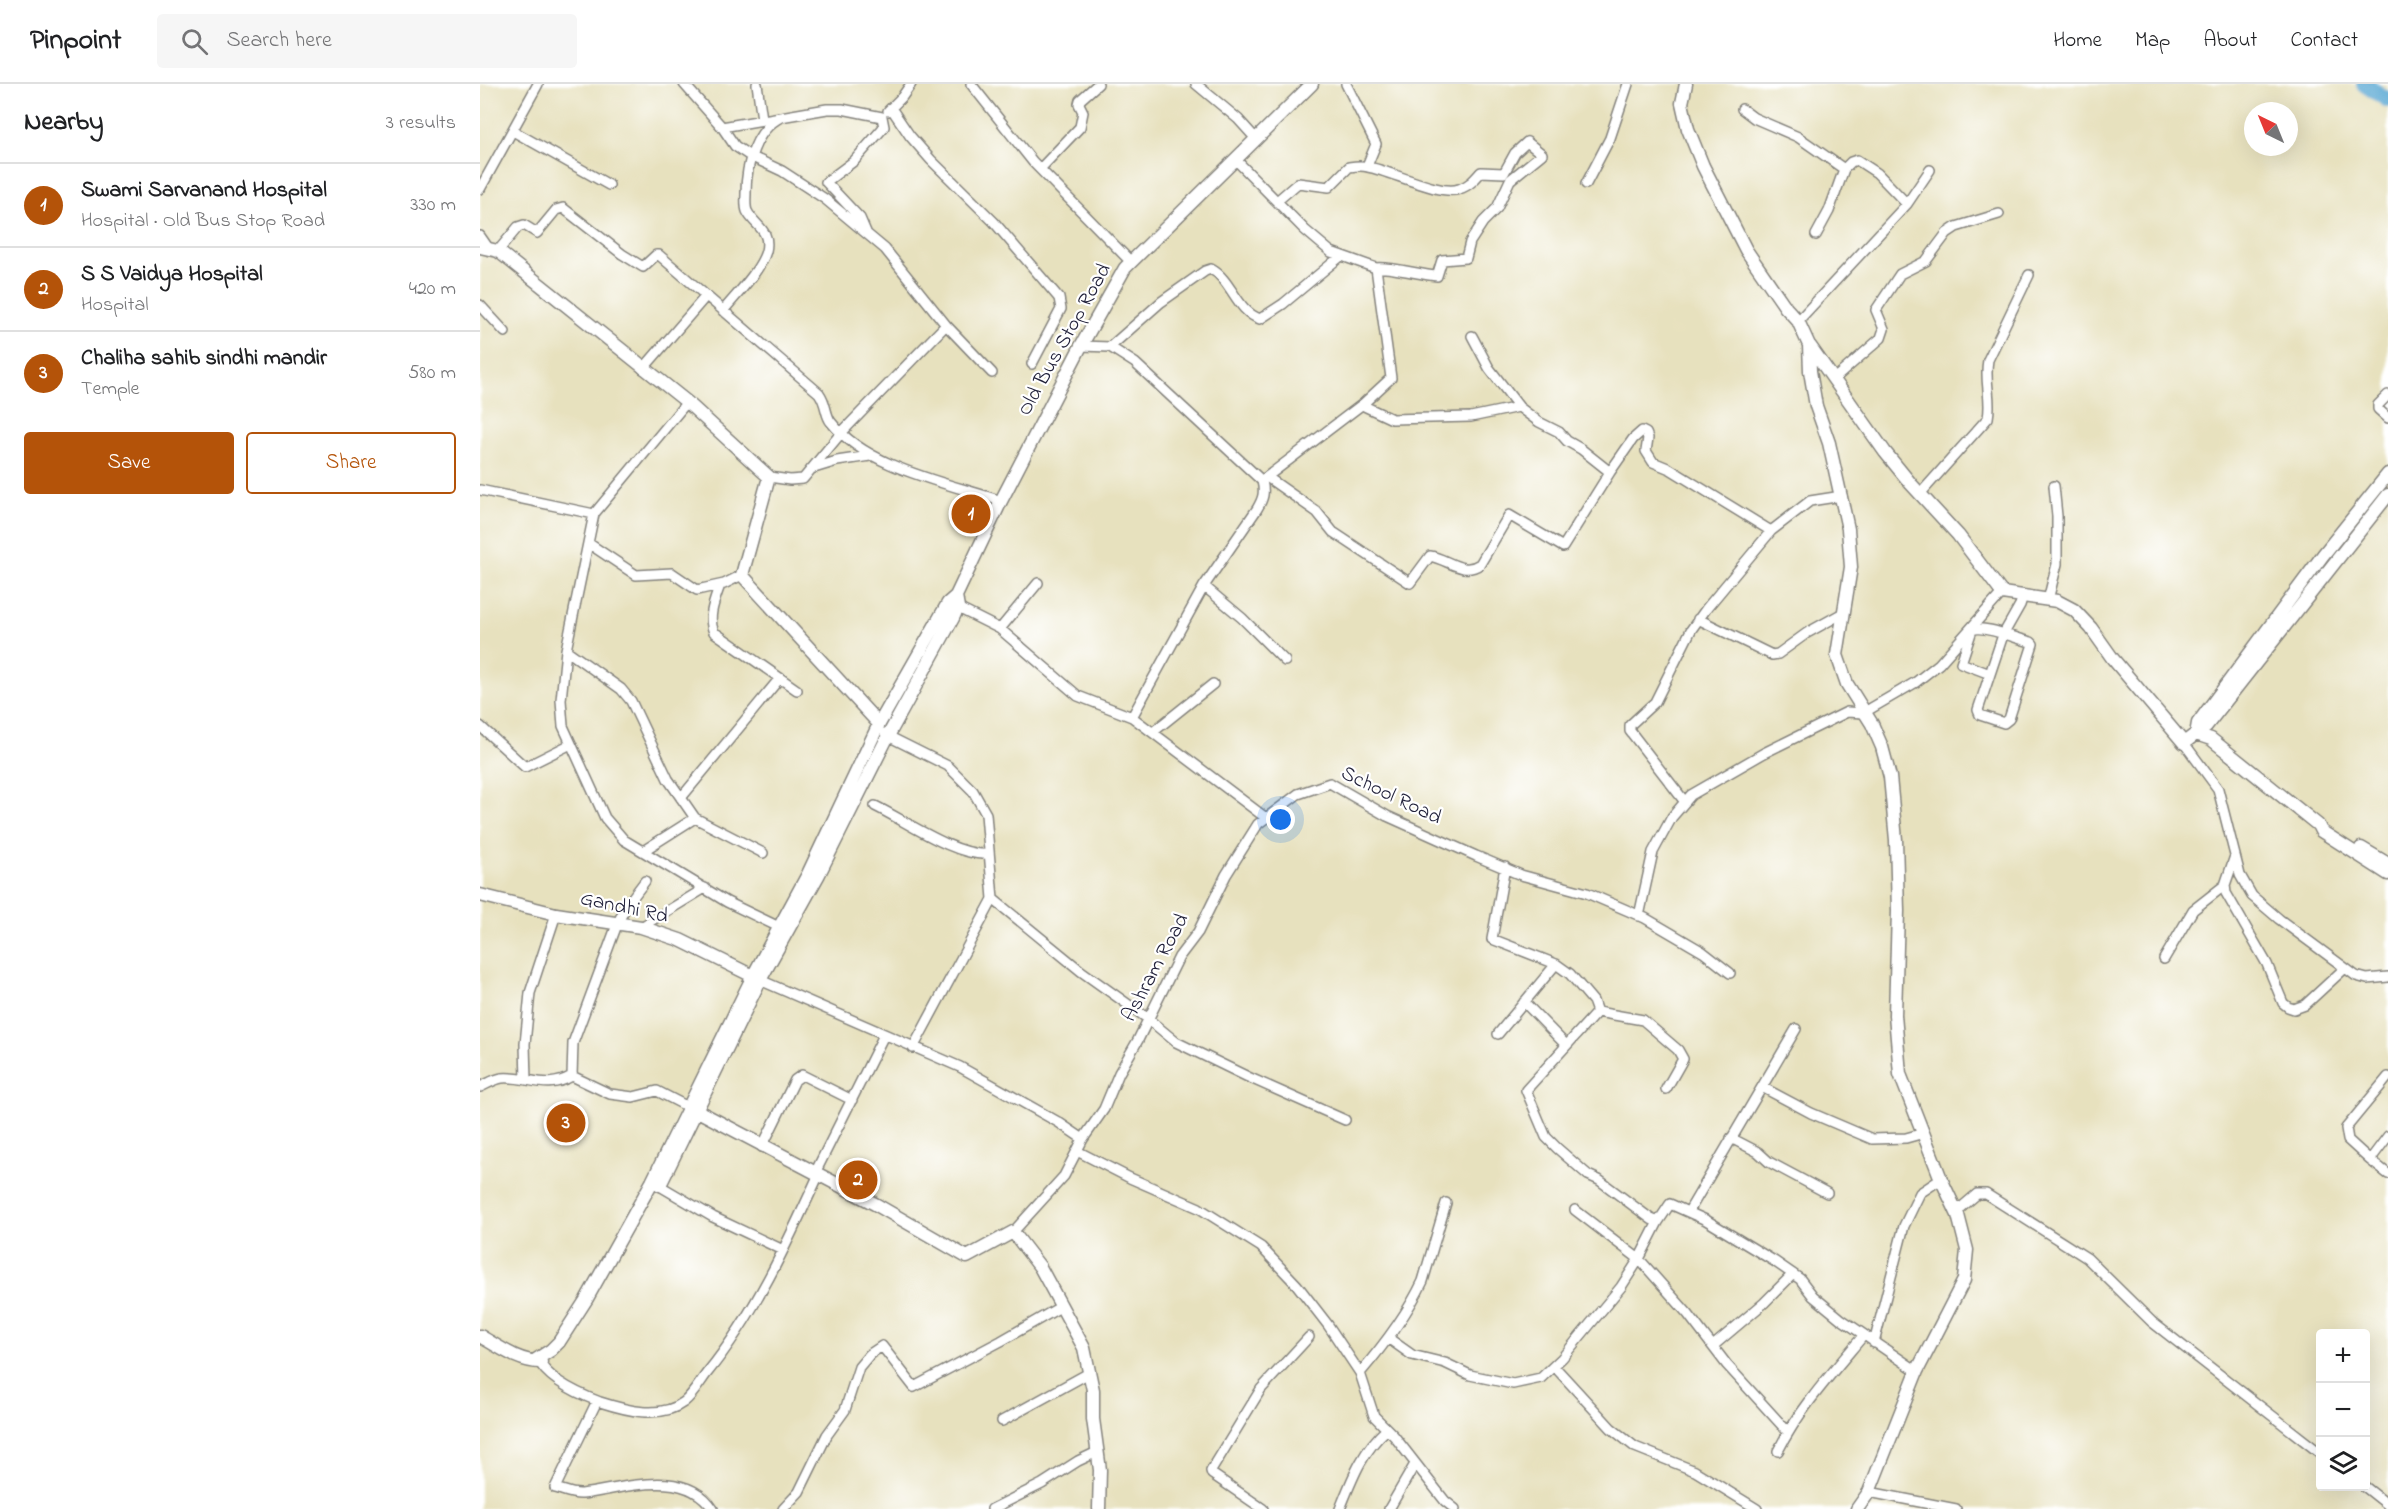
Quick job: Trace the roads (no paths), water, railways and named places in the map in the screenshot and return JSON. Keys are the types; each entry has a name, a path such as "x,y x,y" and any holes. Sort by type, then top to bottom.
{"street":[{"path":"480,189 538,84"},
{"path":"684,84 722,127 735,146 782,171 825,200 885,249 946,325 992,373"},
{"path":"757,84 762,119"},
{"path":"882,117 911,84"},
{"path":"971,84 1040,169 1131,262"},
{"path":"1040,169 1080,127 1083,112 1079,104 1080,100 1098,84"},
{"path":"1196,84 1238,119 1257,140"},
{"path":"1346,84 1376,144 1367,166"},
{"path":"1586,184 1610,138 1628,84"},
{"path":"1686,84 1682,103 1688,129 1703,166 1746,250 1786,308 1798,321 1809,345 1885,452 1979,560 2002,593 2057,601 2074,610 2091,627 2113,659 2184,743 2218,789 2240,875 2252,896 2279,919 2360,978 2388,977"},
{"name":"Old Bus Stop Road","path":"954,602 1002,501 1081,346 1125,268 1312,85"},
{"path":"891,108 910,136 987,215 1051,285 1059,298 1061,309 1032,364"},
{"path":"722,127 835,109 882,117"},
{"path":"1742,109 1754,118 1798,137 1844,169"},
{"path":"723,311 756,270 766,251 764,230 749,214 746,207 746,180 750,156 767,129 775,120 786,115"},
{"path":"867,234 860,218 826,183 854,161 884,127 882,117"},
{"path":"513,131 609,185"},
{"path":"1236,160 1305,230 1331,252 1376,268 1384,267 1412,274 1437,276 1442,260 1466,258 1470,242 1483,222 1497,208 1510,180 1542,154 1527,142 1515,153 1504,173 1481,172 1470,184 1457,190 1433,188 1367,166 1349,166 1329,187 1298,183 1277,201"},
{"path":"1816,235 1829,211 1844,169 1851,162 1857,160 1864,163 1907,204"},
{"path":"1798,321 1907,204 1930,170"},
{"path":"489,249 518,226 524,225 537,233 556,210 563,208 622,254 643,267 656,255 660,255 819,393 831,422 870,456 1002,501"},
{"path":"1833,380 1881,338 1884,329 1876,310 1900,274 1926,261 1947,233 1956,227 1999,214"},
{"path":"480,236 489,249 687,402 769,477 803,479 842,432 946,325"},
{"path":"1110,347 1161,302 1205,271 1211,269 1220,275 1247,312 1260,318 1266,317 1283,304 1341,256"},
{"path":"1132,717 1204,586 1263,498 1265,478 1362,405 1391,378 1376,268"},
{"path":"1920,494 1988,418 1990,408 1985,375 1988,360 2030,275"},
{"path":"644,369 706,296"},
{"path":"480,304 505,332"},
{"path":"1472,336 1489,368 1519,407 1539,422 1559,432 1567,441 1610,472"},
{"path":"1809,345 1810,371 1816,406 1829,443 1848,529 1851,567 1837,655 1847,684 1863,713 1872,724 1882,747 1890,777 1896,840 1897,1047 1900,1074 1956,1212 1967,1250 1964,1280 1917,1371 1869,1492 1857,1509"},
{"path":"1081,346 1110,347 1151,377 1265,478 1317,512 1333,532 1410,583 1430,556 1466,569 1476,567 1509,515 1563,547 1610,472 1636,436 1646,433 1648,438 1646,451 1653,462 1670,469 1771,531"},
{"path":"2388,395 2378,405 2378,409 2388,417"},
{"path":"687,402 594,514 566,650 561,712 563,726 604,818 624,840 727,902 779,927"},
{"path":"1362,405 1392,419 1471,417 1519,407"},
{"path":"811,469 837,461 870,456"},
{"path":"2196,734 2198,723 2204,714 2323,555 2388,474"},
{"path":"742,575 769,477"},
{"path":"2048,600 2056,564 2057,516 2054,486"},
{"path":"480,490 594,514"},
{"path":"2184,743 2206,726 2388,495"},
{"path":"1685,802 1629,728 1655,702 1698,619 1771,531 1810,501 1842,496"},
{"path":"588,543 636,575 672,573 696,590 720,585 742,575"},
{"path":"742,575 888,736 948,766 973,790 986,814 993,899 913,1048"},
{"path":"1000,629 1038,583"},
{"path":"720,585 711,613 711,626 714,632 796,690"},
{"path":"1204,586 1242,618 1285,661"},
{"path":"1639,916 1653,852 1671,816 1691,795 1764,753 1847,712 1863,713 1928,673 2002,593"},
{"path":"1990,674 1963,665 1961,660 1972,630 1983,628 2003,635 2031,642 2034,647 2009,719 2004,723 1980,716 1978,710 1990,674 2003,635 2023,596"},
{"path":"954,602 1000,629 1077,696 1132,717 1266,818"},
{"path":"537,1361 559,1341 656,1183 879,724 954,602"},
{"path":"757,978 819,874 954,602"},
{"path":"1698,619 1772,655 1778,654 1807,633 1843,613"},
{"path":"566,650 621,689 631,701 668,779 695,818 763,853"},
{"path":"681,798 780,678"},
{"path":"1153,732 1213,684"},
{"path":"480,726 525,767 572,744"},
{"path":"2196,734 2211,739 2318,825 2321,831 2388,864"},
{"name":"School Road","path":"1266,818 1299,794 1330,783 1387,816 1521,875 1587,893 1639,916 1702,952 1730,973"},
{"path":"875,806 942,841 977,855 989,854"},
{"path":"643,851 695,818"},
{"name":"Ashram Road","path":"1013,1232 1064,1176 1083,1139 1104,1109 1119,1073 1179,957 1198,932 1226,874 1245,843 1258,824 1266,818"},
{"path":"2362,853 2388,874"},
{"path":"2164,958 2193,910 2225,885 2235,856"},
{"path":"1505,867 1492,939 1556,964 1570,974 1593,1001 1597,1012"},
{"path":"572,1076 573,1042 618,922 627,905 645,881"},
{"path":"2225,885 2229,901 2267,964 2283,1003 2288,1007 2295,1009 2305,1005 2345,968"},
{"path":"641,927 705,888"},
{"name":"Gandhi Rd","path":"480,895 556,914 641,927 680,940 757,978"},
{"path":"993,899 1081,971 1148,1018 1176,1042 1268,1087 1345,1120"},
{"path":"526,1080 525,1044 530,993 556,914"},
{"path":"1498,1034 1556,964"},
{"path":"757,978 960,1067 1058,1122 1083,1139"},
{"path":"1524,1002 1566,1045"},
{"path":"1597,1012 1526,1090 1546,1137 1588,1175 1658,1222"},
{"path":"1597,1012 1643,1020 1678,1050 1683,1059 1666,1089"},
{"path":"1689,1211 1796,1029"},
{"path":"480,1336 516,1356 537,1361 556,1380 597,1401 633,1413 665,1409 684,1402 740,1329 756,1302 783,1250 884,1035"},
{"path":"762,1147 799,1076 802,1075 852,1100"},
{"path":"480,1087 500,1078 550,1084 572,1076 610,1094 633,1097 657,1091 817,1174 967,1257 1013,1232 1040,1267 1084,1348 1100,1470 1099,1509"},
{"path":"2388,1077 2346,1128 2345,1134 2348,1140 2388,1174"},
{"path":"1762,1087 1811,1113 1872,1139 1906,1138 1924,1133"},
{"path":"2378,1089 2388,1096"},
{"path":"2370,1160 2388,1136"},
{"path":"1731,1138 1758,1152 1769,1162 1827,1192"},
{"path":"1077,1151 1130,1178 1199,1208 1261,1246 1311,1303 1360,1373 1374,1416 1445,1501 1455,1509"},
{"path":"1874,1343 1904,1226 1920,1193 1941,1179"},
{"path":"656,1183 713,1217 783,1250"},
{"path":"1956,1212 1977,1194 1986,1194 2079,1252 2102,1270 2152,1322 2316,1450"},
{"path":"1360,1373 1388,1338 1423,1281 1446,1203"},
{"path":"1388,1338 1412,1354 1445,1363 1470,1375 1513,1384 1541,1378 1554,1366 1621,1287 1670,1204 1689,1211 1793,1274 1800,1279 1813,1296 1863,1336 1917,1371"},
{"path":"1575,1210 1639,1259 1788,1431"},
{"path":"1713,1346 1764,1303 1793,1274"},
{"path":"783,1509 799,1492 827,1436 845,1410 859,1367 870,1354 882,1346 914,1387 1062,1306"},
{"path":"1778,1451 1788,1431 1809,1400 1863,1336"},
{"path":"1263,1509 1216,1477 1211,1471 1261,1389 1309,1337"},
{"path":"1554,1366 1611,1428 1635,1447 1695,1471 1756,1509"},
{"path":"1002,1421 1089,1373"},
{"path":"597,1401 555,1488 579,1494 658,1483 685,1488 706,1499 713,1509"},
{"path":"1340,1509 1363,1456 1374,1440 1387,1429"},
{"path":"992,1509 1042,1484 1097,1452"},
{"path":"1389,1509 1415,1464"},
{"path":"2370,1491 2388,1505"},
{"path":"1869,1492 1956,1509"}],"waterway":[{"path":"2364,84 2388,100"}],"place":[{"name":"Swami Sarvanand Hospital","path":"971,514"},
{"name":"Chaliha sahib sindhi mandir","path":"566,1123"},
{"name":"S S Vaidya Hospital","path":"858,1180"}]}
